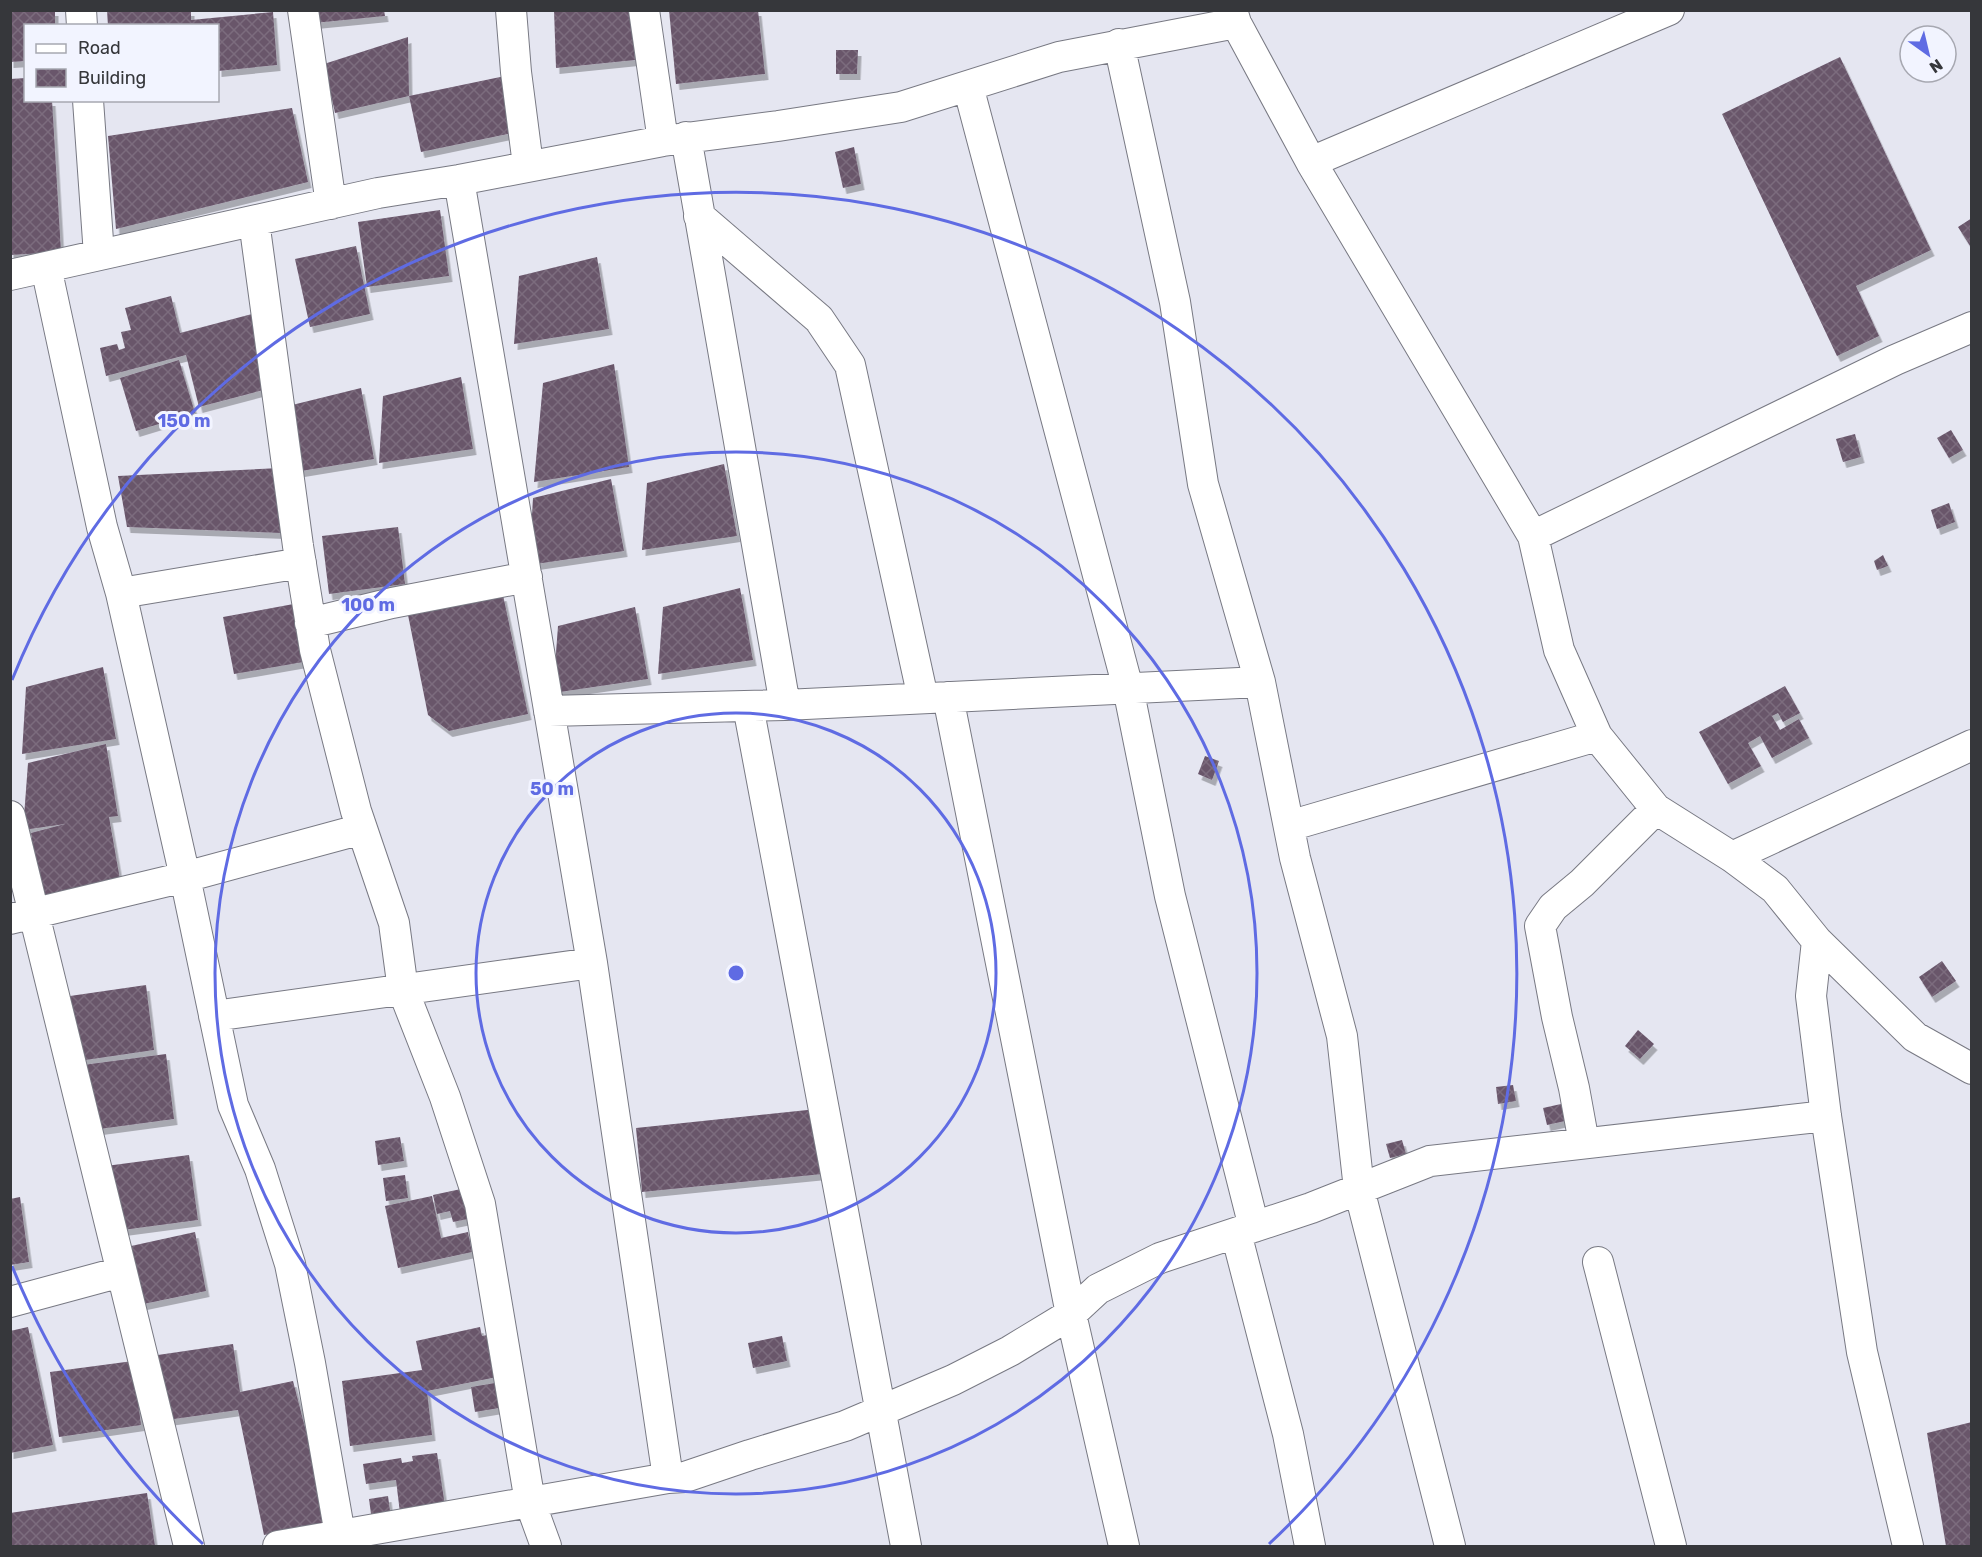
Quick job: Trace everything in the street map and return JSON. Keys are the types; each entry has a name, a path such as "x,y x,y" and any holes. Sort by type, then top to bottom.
{"street":[{"path":"303,10 331,204"},
{"path":"511,10 528,165"},
{"path":"644,10 674,139 699,216 785,705"},
{"path":"1311,162 1669,10"},
{"path":"10,275 378,193 674,139 901,107 1059,57 1234,17 1311,162 1533,536 1558,650 1597,736 1656,809 1732,857 1775,889 1817,941 1915,1037 1971,1069"},
{"path":"1119,44 1175,302 1203,484 1260,682 1295,858 1342,1036 1359,1189 1450,1546"},
{"path":"969,86 1128,688 1170,896 1245,1230 1310,1546"},
{"path":"88,102 99,255"},
{"path":"459,180 592,963 668,1478"},
{"path":"699,216 819,319 850,365 936,698 1124,1546"},
{"path":"254,220 315,650 334,732 362,829 393,923 403,990 445,1096 480,1204 530,1502 546,1546"},
{"path":"45,267 102,527 121,593 185,877 233,1106 260,1169 290,1264 341,1541"},
{"path":"1533,536 1895,360 1971,327"},
{"path":"121,593 301,563"},
{"path":"310,623 392,603 527,578"},
{"path":"549,711 785,705 1260,682"},
{"path":"748,706 906,1546"},
{"path":"1289,826 1597,736"},
{"path":"1732,857 1971,745"},
{"path":"1584,1143 1540,926 1553,907 1582,883 1656,809"},
{"path":"10,816 22,916 121,1272 189,1546"},
{"path":"22,916 185,877 362,829"},
{"path":"1817,941 1811,996 1826,1116 1862,1352 1908,1546"},
{"path":"214,1016 592,963"},
{"path":"278,1546 341,1541 530,1502 685,1477 845,1426 953,1380 1010,1351 1071,1314 1098,1288 1160,1258 1245,1230 1430,1161 1826,1116"},
{"path":"1598,1262 1671,1546"},
{"path":"10,1302 121,1272"}],"building":[{"path":"10,10 55,10 55,24 24,24 24,61 10,62"},
{"path":"107,10 191,10 191,20 273,12 277,65 219,71 219,24 108,24"},
{"path":"312,10 384,10 385,16 314,23"},
{"path":"554,10 631,10 635,60 556,68"},
{"path":"669,10 758,10 765,74 676,84"},
{"path":"408,37 409,96 335,113 324,64"},
{"path":"836,50 858,50 857,74 836,74"},
{"path":"1840,57 1931,250 1856,286 1879,336 1837,356 1722,114"},
{"path":"505,76 517,132 421,152 409,96"},
{"path":"24,78 24,102 52,102 61,252 10,255 10,79"},
{"path":"292,108 308,182 116,229 108,136"},
{"path":"854,147 861,184 843,188 835,152"},
{"path":"440,210 449,276 367,287 358,222"},
{"path":"1972,218 1972,249 1958,227"},
{"path":"356,246 370,314 310,327 295,259"},
{"path":"597,257 609,329 514,344 519,276"},
{"path":"171,296 180,333 252,314 271,388 199,407 186,355 106,376 100,348 117,344 119,350 125,348 121,332 131,330 125,308"},
{"path":"179,360 195,413 136,431 120,378"},
{"path":"614,364 629,467 534,482 543,383"},
{"path":"461,377 473,449 379,463 383,396"},
{"path":"361,388 374,459 295,472 284,407"},
{"path":"1951,430 1963,450 1949,458 1937,438"},
{"path":"1855,434 1861,457 1843,462 1836,439"},
{"path":"724,464 737,536 642,550 647,483"},
{"path":"280,468 282,533 127,527 118,476"},
{"path":"611,479 624,551 529,565 533,498"},
{"path":"1949,503 1955,522 1937,529 1931,510"},
{"path":"398,527 405,584 329,594 322,536"},
{"path":"1883,555 1888,566 1877,570 1874,561"},
{"path":"740,588 753,660 658,674 663,607"},
{"path":"503,595 528,714 449,731 428,715 408,615"},
{"path":"299,603 309,661 234,674 223,617"},
{"path":"635,607 648,679 553,693 558,626"},
{"path":"103,667 116,739 22,754 26,687"},
{"path":"1785,686 1800,713 1783,722 1778,713 1772,716 1780,730 1799,719 1809,738 1772,758 1760,736 1748,743 1761,766 1728,784 1699,732"},
{"path":"106,744 118,816 109,817 121,885 40,899 31,833 65,824 23,830 28,763"},
{"path":"1205,756 1219,761 1212,780 1198,774"},
{"path":"1942,961 1956,981 1932,997 1919,977"},
{"path":"146,985 154,1050 72,1062 63,997"},
{"path":"1638,1030 1654,1044 1640,1059 1625,1046"},
{"path":"166,1054 174,1119 92,1130 83,1065"},
{"path":"1513,1085 1516,1101 1498,1104 1496,1087"},
{"path":"1561,1104 1565,1121 1547,1125 1543,1108"},
{"path":"817,1109 823,1174 642,1192 636,1128"},
{"path":"400,1137 404,1161 378,1165 375,1141"},
{"path":"1402,1140 1406,1154 1390,1158 1386,1144"},
{"path":"189,1155 198,1220 115,1231 106,1166"},
{"path":"405,1175 408,1198 386,1201 383,1178"},
{"path":"461,1189 468,1219 453,1222 450,1211 437,1214 433,1195"},
{"path":"432,1196 441,1238 468,1232 472,1252 398,1268 385,1206"},
{"path":"20,1197 29,1262 10,1265 10,1199"},
{"path":"195,1232 206,1291 134,1306 122,1248"},
{"path":"28,1327 53,1445 10,1453 10,1331"},
{"path":"480,1327 482,1336 493,1334 502,1376 427,1391 432,1435 350,1446 342,1381 422,1370 416,1341"},
{"path":"782,1336 787,1361 753,1368 748,1343"},
{"path":"233,1344 240,1392 293,1381 330,1524 264,1535 238,1410 160,1421 151,1356"},
{"path":"133,1361 141,1425 59,1437 50,1372"},
{"path":"501,1382 505,1407 475,1412 471,1387"},
{"path":"1972,1422 1972,1546 1946,1546 1927,1433"},
{"path":"437,1453 445,1506 400,1513 396,1480 366,1484 363,1464 401,1458 402,1463 413,1461 412,1456"},
{"path":"147,1493 155,1546 10,1546 10,1513"},
{"path":"388,1496 390,1511 371,1514 369,1499"}]}
